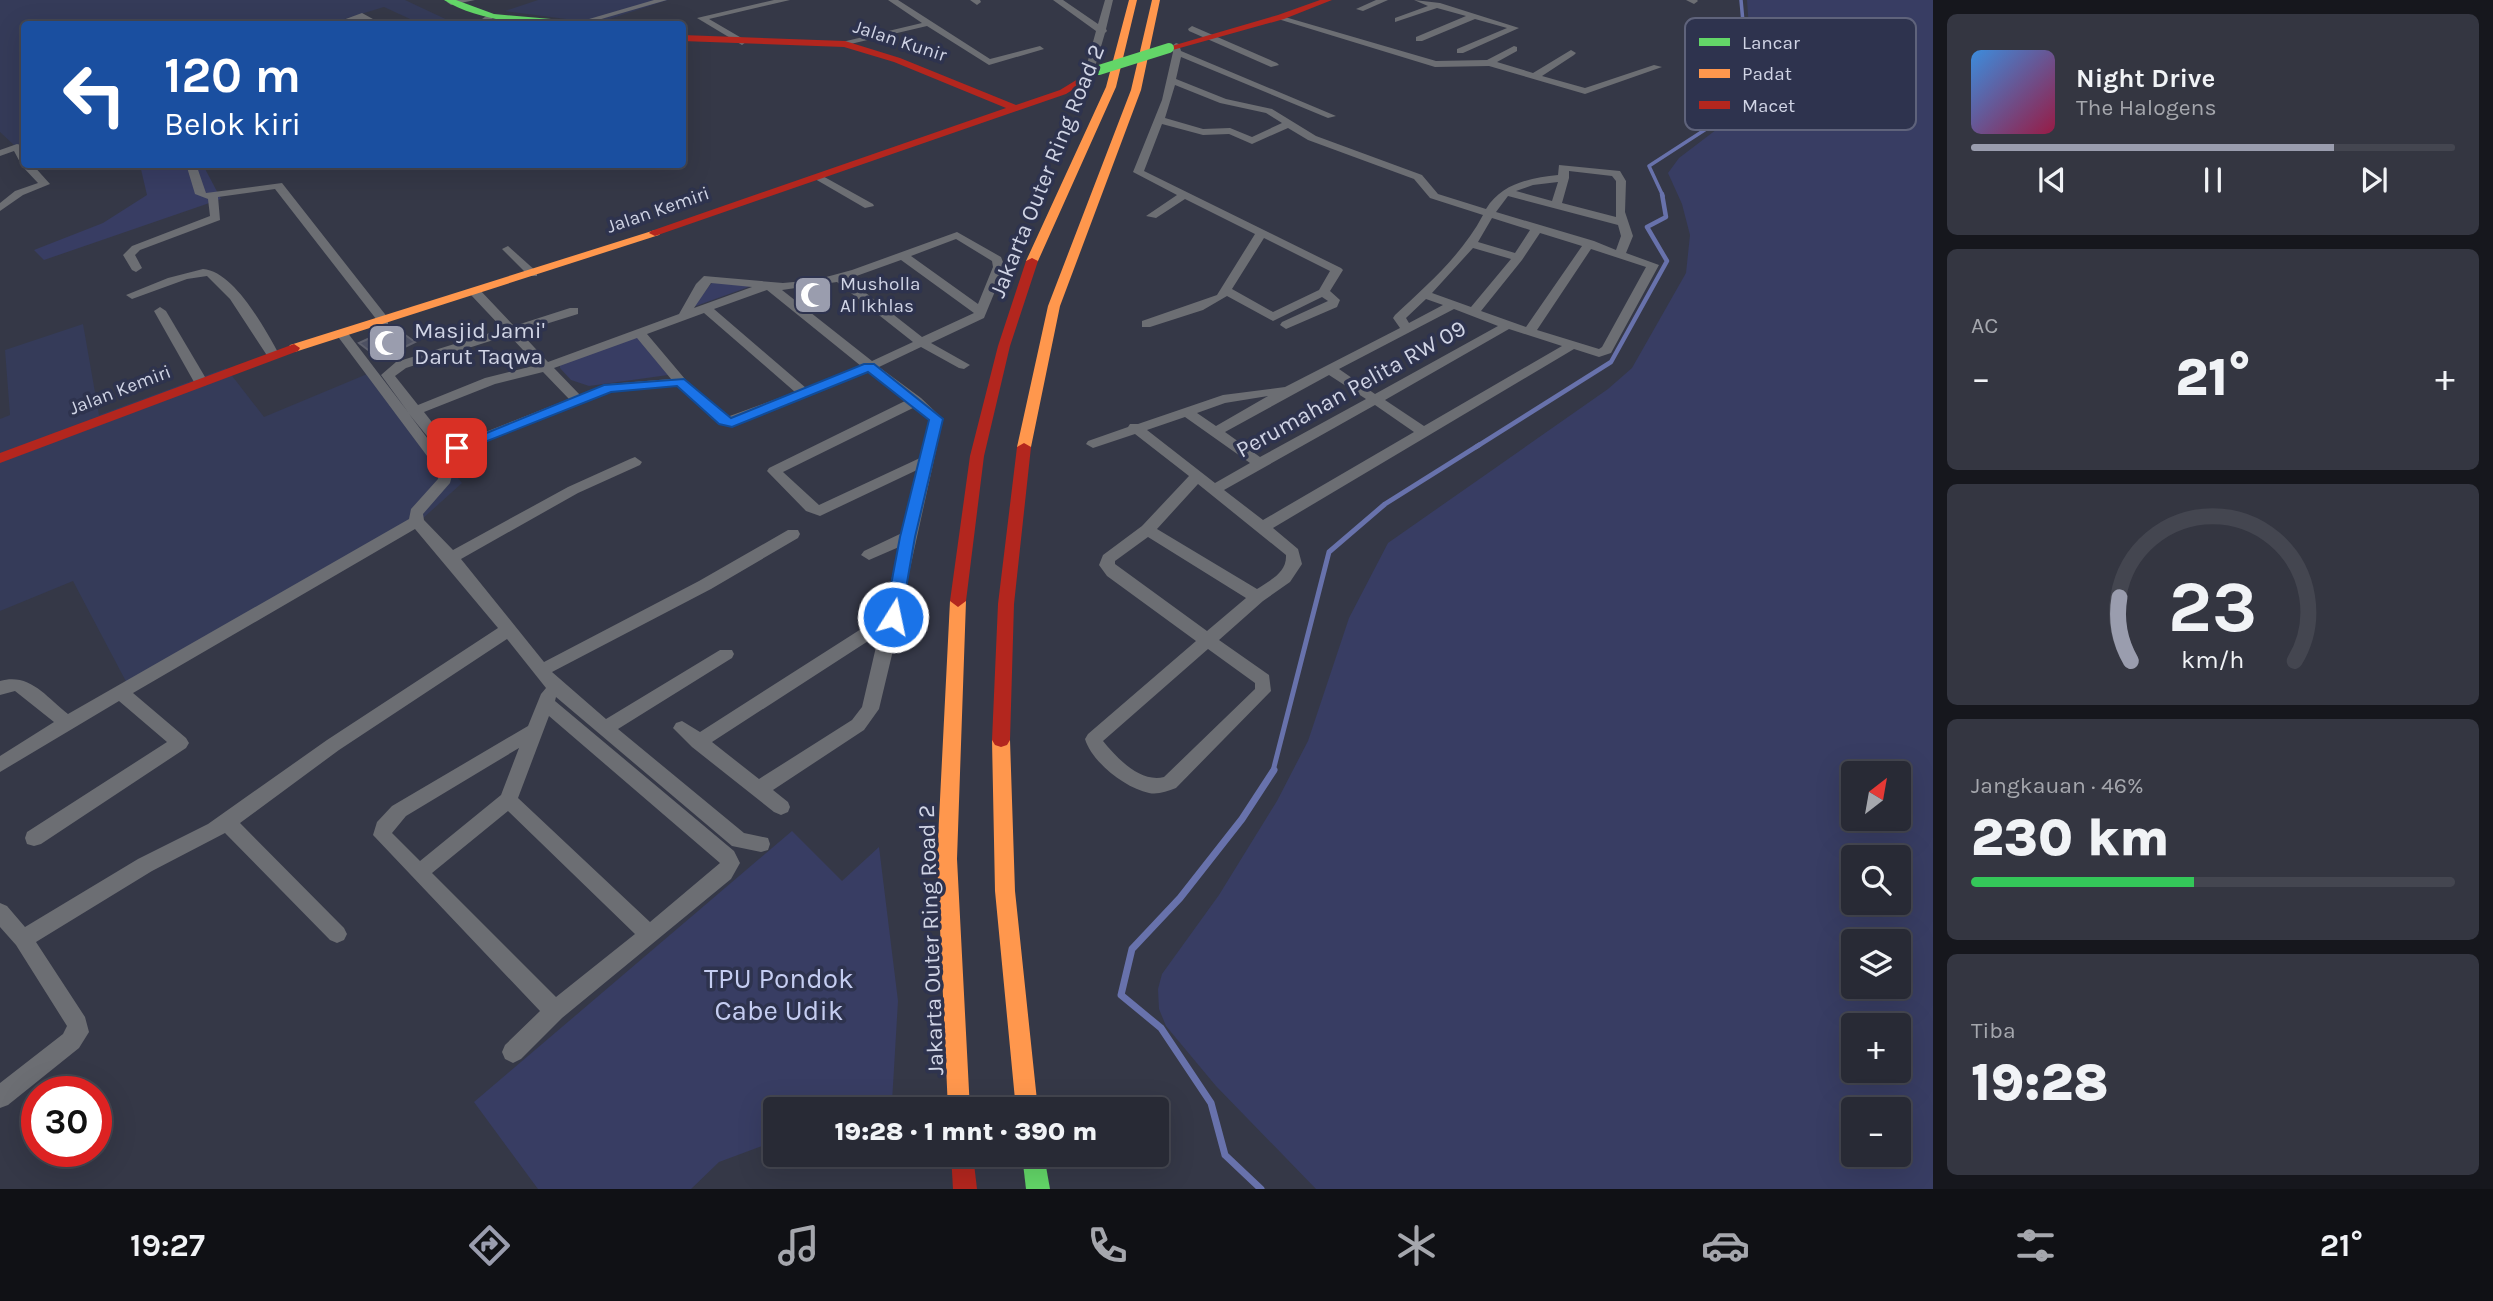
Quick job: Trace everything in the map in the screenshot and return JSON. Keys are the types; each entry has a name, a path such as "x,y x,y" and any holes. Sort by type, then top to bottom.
{"main road":[{"name":"Jakarta Outer Ring Road 2","path":"958,1097 947,859 956,620 977,456 1004,346 1036,250 1111,87 1133,0"},
{"name":"Jakarta Outer Ring Road 2","path":"1026,1097 1003,860 1003,631 1022,465 1042,350 1069,257 1109,167 1135,90 1156,0"},
{"name":"Jalan Kemiri","path":"0,458 274,354 343,335 533,274 1075,87 1094,72 1208,36 1281,17 1328,0"},
{"path":"450,1 485,20"},
{"name":"Jalan Kunir","path":"686,38 845,44 897,60 1014,108"},
{"path":"963,1167 965,1189"},
{"path":"1035,1167 1038,1189"}],"street":[{"path":"450,1 471,0"},
{"path":"586,21 663,0"},
{"path":"742,42 700,19 786,0"},
{"path":"892,0 989,62 1040,49"},
{"path":"1056,0 1103,31"},
{"path":"1094,72 1109,0"},
{"path":"1360,9 1384,0"},
{"path":"1418,0 1515,27 1460,51"},
{"path":"1398,20 1437,5"},
{"path":"346,21 362,16 372,21"},
{"path":"1281,17 1435,64 1489,63 1588,92 1657,67"},
{"path":"1419,39 1472,17"},
{"path":"845,44 931,23"},
{"path":"1192,29 1274,65"},
{"path":"1175,48 1171,80 1160,120 1138,172 1336,271 1323,292 1273,317 1225,290"},
{"path":"1175,48 1283,91"},
{"path":"1175,48 1331,116"},
{"path":"1489,63 1514,49"},
{"path":"1535,76 1571,53"},
{"path":"1171,80 1223,101 1269,111 1319,141 1418,177 1434,196 1621,252 1653,265 1641,293 1606,350 1599,353 1570,346 1424,294"},
{"path":"1228,112 1233,113 1239,104"},
{"path":"1160,120 1203,132 1230,131 1252,141 1288,124"},
{"path":"0,141 6,147 21,146"},
{"path":"0,153 21,146"},
{"path":"1556,205 1564,177 1563,167 1616,173 1621,181 1621,222 1627,236 1621,252"},
{"path":"0,208 19,193 45,184 30,168"},
{"path":"192,168 200,194 213,197 272,183 278,185 384,321"},
{"path":"819,177 869,206"},
{"path":"1408,328 1399,318 1471,244 1491,215 1496,201 1507,192 1539,180 1564,177"},
{"path":"1507,192 1621,222"},
{"path":"1153,216 1184,195"},
{"path":"136,268 128,255 136,248 216,218 213,197"},
{"path":"1472,312 1518,258 1537,228"},
{"path":"1146,324 1213,302 1225,290 1262,232"},
{"path":"639,332 680,382 723,421 732,422 922,344 982,312 999,267 992,255 957,235 904,256 806,285 769,285 708,279 702,284 685,314"},
{"path":"1529,332 1590,243"},
{"path":"1471,244 1518,258"},
{"path":"508,250 533,274"},
{"path":"904,256 982,312"},
{"path":"132,295 193,275 211,273 218,277 245,310 274,354"},
{"path":"838,277 922,344 964,365"},
{"path":"414,411 490,381 546,366 769,285"},
{"path":"758,789 858,725 870,709 936,419 769,285"},
{"path":"475,292 576,399"},
{"path":"1286,325 1333,304 1334,300 1323,292"},
{"path":"1217,431 1454,305"},
{"path":"704,307 805,394"},
{"path":"574,311 389,372 414,411 443,447 452,449 576,399 625,385 680,382"},
{"path":"160,312 201,382"},
{"name":"Perumahan Pelita RW 09","path":"1213,489 1508,325"},
{"path":"343,335 446,472 445,480 416,513 417,521 509,629 540,671 549,694 727,857 730,863 724,873 555,1011 513,1052"},
{"path":"1263,527 1570,346"},
{"path":"1331,370 1424,432"},
{"path":"1093,444 1135,427 1223,399 1296,387"},
{"path":"916,401 774,471 811,508 820,510 925,461"},
{"path":"1185,411 1217,431 1260,464"},
{"path":"1135,427 1263,527 1293,553 1294,564 1285,578 1257,597 1211,640 1094,739 1096,746 1145,786 1161,787 1170,783 1263,691 1263,680 1211,640 1107,565 1108,559 1147,530 1196,477"},
{"path":"451,558 573,490 635,462"},
{"path":"0,765 67,723 417,521"},
{"path":"1147,530 1257,597"},
{"path":"540,671 705,585 793,534"},
{"path":"869,555 908,537"},
{"path":"698,741 893,617"},
{"path":"23,939 145,865 185,847 227,822 333,745 509,629"},
{"path":"605,729 726,654"},
{"path":"0,688 20,685 67,723"},
{"path":"34,838 180,743 120,692"},
{"path":"549,694 605,729 739,840 761,844"},
{"path":"420,872 508,800 549,694"},
{"path":"682,728 781,807"},
{"path":"535,730 390,819 382,835 555,1011"},
{"path":"508,800 649,934"},
{"path":"227,822 337,934"},
{"path":"0,912 23,939 78,1024 78,1032 71,1041 0,1097"}],"shaded area":[{"path":"0,0 405,0 450,21 414,21 384,7 338,21 21,21 21,145 15,146 0,132"},
{"path":"538,0 668,0 603,21 582,21 505,11"},
{"path":"83,324 99,415 226,368 264,417 372,372 462,483 410,530 131,691 73,581 0,611 0,419 10,415 5,350"}],"green space":[{"path":"1747,0 1933,0 1933,1189 1316,1189 1216,1086 1166,1026 1159,1009 1158,989 1162,974 1219,895 1277,801 1308,741 1349,618 1388,543 1608,389 1632,368 1686,273 1690,235 1682,204 1668,173 1679,158 1716,130 1916,130 1916,18 1748,18"},
{"path":"141,168 205,168 221,199 44,260 34,250 103,223 147,195"},
{"path":"714,280 754,285 693,307"},
{"path":"636,335 668,375 589,386 571,380 560,368 560,365"},
{"name":"TPU Pondok Cabe Udik","path":"792,831 842,881 879,847 898,1001 892,1097 763,1097 763,1146 719,1162 691,1189 538,1189 474,1102"}],"building":[{"name":"Masjid Jami' Darut Taqwa","path":"394,327 415,342 380,359 359,343"}],"waterway":[{"path":"1741,0 1743,18"},
{"path":"1663,196 1649,166 1705,130"},
{"path":"1476,447 1611,362 1667,261 1647,227 1666,217 1662,194"},
{"path":"1273,771 1329,552 1385,504 1479,445"},
{"path":"1261,1189 1225,1155 1211,1103 1161,1028 1121,995 1132,949 1180,898 1242,819 1274,770"}],"traffic: fast":[{"path":"448,0 493,16 544,21"},
{"path":"1099,70 1169,48"},
{"path":"1035,1167 1038,1189"}],"traffic: slow":[{"path":"1032,261 1111,87 1133,0"},
{"path":"1024,447 1054,306 1136,90 1156,0"},
{"path":"294,348 655,233"},
{"path":"958,601 947,859 958,1097"},
{"path":"1001,740 1005,891 1026,1097"}],"traffic: jam":[{"path":"1169,48 1281,17 1328,0"},
{"path":"686,38 845,44 897,60 1014,108"},
{"path":"655,233 1063,92 1099,70"},
{"path":"958,601 977,456 1004,346 1032,261"},
{"path":"0,458 294,348"},
{"path":"1001,740 1006,604 1024,447"},
{"path":"963,1167 965,1189"}],"place":[{"name":"Musholla Al Ikhlas","path":"813,295"},
{"name":"Masjid Jami' Darut Taqwa","path":"387,343"}],"route":[{"path":"457,448 609,388 680,382 723,421 732,422 869,367 936,419 908,537 893,617"}]}
